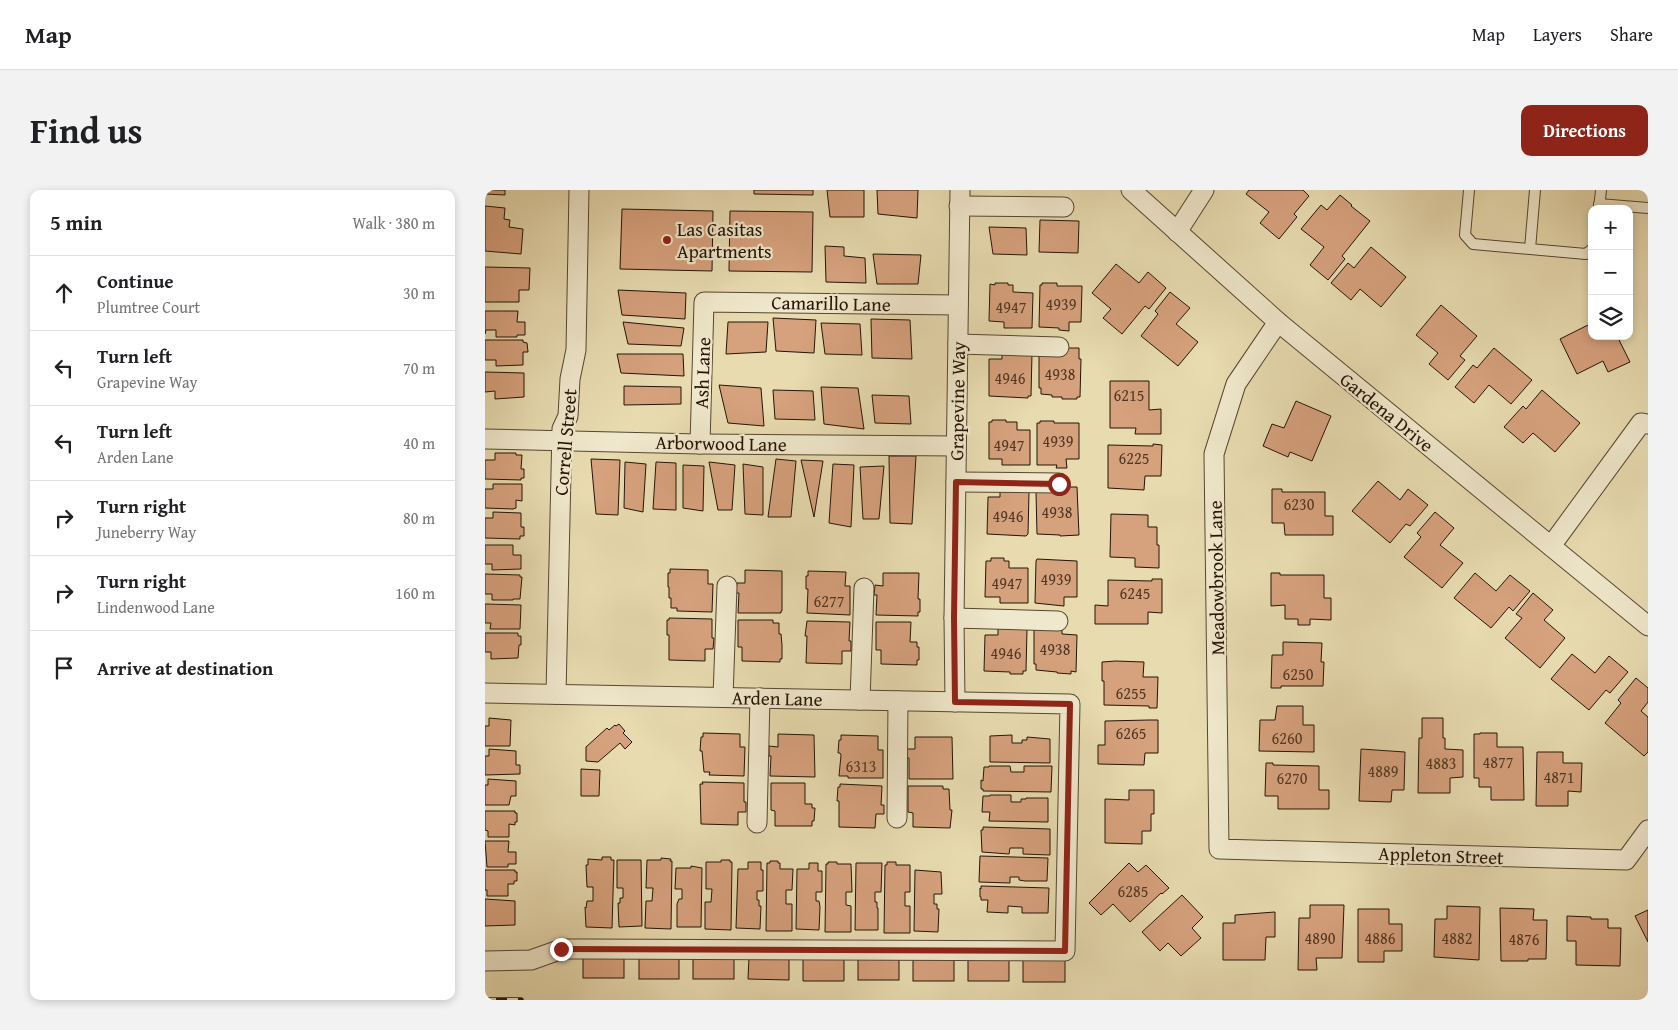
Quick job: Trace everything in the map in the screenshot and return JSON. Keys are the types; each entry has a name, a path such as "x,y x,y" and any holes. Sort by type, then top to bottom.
{"street":[{"name":"Correll Street","path":"556,694 561,441 562,429 568,416 570,379 576,350 579,190"},
{"name":"Gardena Drive","path":"1131,190 1278,322 1648,626"},
{"path":"1177,232 1204,190"},
{"path":"959,198 1064,207"},
{"name":"Grapevine Way","path":"955,702 954,618 959,198"},
{"name":"Camarillo Lane","path":"704,302 958,305"},
{"name":"Ash Lane","path":"700,444 704,302"},
{"name":"Meadowbrook Lane","path":"1219,849 1214,454 1236,384 1278,322"},
{"path":"957,344 1059,347"},
{"path":"1551,546 1641,423 1648,424"},
{"name":"Arborwood Lane","path":"485,439 700,444 956,446"},
{"path":"956,482 1059,484"},
{"path":"723,697 727,586"},
{"path":"860,700 864,588"},
{"path":"954,618 1058,621"},
{"name":"Arden Lane","path":"485,693 1070,704 1065,951 586,948 561,949 531,960 485,961"},
{"path":"757,823 760,698"},
{"path":"897,818 898,701"},
{"name":"Appleton Street","path":"1219,849 1626,860 1648,830"}],"lane":[{"path":"1469,190 1465,235 1473,244 1586,254 1591,250"},
{"path":"1530,249 1535,190"},
{"path":"1599,205 1601,190"},
{"path":"1633,207 1648,208"}],"building":[{"path":"485,190 505,190 505,195 485,194"},
{"name":"Las Casitas Apartments","path":"754,190 813,190 813,195 754,194"},
{"path":"827,190 864,190 864,217 830,217"},
{"path":"877,190 918,190 917,218 878,214"},
{"path":"1249,190 1303,190 1309,196 1294,214 1297,217 1279,239 1260,223 1269,212 1246,194"},
{"path":"1340,195 1370,221 1342,256 1345,259 1328,280 1310,265 1324,247 1301,229 1321,205 1327,210"},
{"path":"485,206 505,208 504,219 510,220 509,227 523,229 521,254 485,251"},
{"name":"Las Casitas Apartments","path":"622,209 713,211 712,271 620,269"},
{"name":"Las Casitas Apartments","path":"730,211 813,212 812,272 729,271"},
{"path":"1040,220 1079,221 1078,253 1039,252"},
{"path":"989,227 1026,228 1027,255 993,254"},
{"path":"825,246 844,247 844,256 865,258 866,283 826,282"},
{"path":"1371,247 1406,277 1381,307 1360,289 1351,300 1331,283 1348,263 1354,268"},
{"path":"873,254 921,255 918,284 877,284"},
{"path":"1116,264 1139,283 1148,272 1166,288 1149,309 1145,306 1122,334 1103,318 1111,309 1092,293"},
{"path":"485,267 530,268 529,290 519,290 519,302 485,302"},
{"path":"995,283 1013,285 1013,292 1033,293 1032,328 1004,328 1004,322 989,321 990,284 995,285"},
{"path":"1042,283 1057,283 1057,286 1082,286 1081,322 1069,322 1069,331 1059,330 1059,328 1039,327 1040,285"},
{"path":"618,290 686,293 685,319 622,315"},
{"path":"1170,292 1190,308 1176,324 1198,342 1178,366 1141,336 1158,314 1155,311"},
{"path":"1441,305 1477,336 1460,356 1465,360 1448,380 1429,364 1438,353 1416,335"},
{"path":"485,311 518,311 517,322 525,322 525,335 496,337 496,330 486,330 485,334"},
{"path":"773,318 816,320 814,353 776,351"},
{"path":"871,319 910,320 912,359 872,358"},
{"path":"623,322 684,328 681,346 628,344"},
{"path":"728,322 768,322 766,352 726,354"},
{"path":"821,323 860,324 862,355 825,354"},
{"path":"1588,325 1588,340 1619,340 1630,362 1608,372 1603,361 1577,374 1560,339"},
{"path":"485,340 523,340 523,342 527,343 528,352 523,352 523,365 496,366 496,360 485,360"},
{"path":"1065,348 1079,348 1079,359 1081,359 1080,397 1077,397 1077,399 1062,399 1062,397 1041,394 1041,388 1039,388 1039,354 1065,355"},
{"path":"1494,348 1532,380 1511,404 1489,385 1474,403 1455,387 1473,365 1477,368"},
{"path":"1002,351 1032,353 1031,396 1028,396 1028,398 989,396 989,359 1002,359"},
{"path":"617,354 683,354 684,376 621,373"},
{"path":"485,372 524,373 524,397 495,399 495,391 485,392"},
{"path":"1110,381 1149,381 1149,410 1161,409 1161,434 1135,434 1136,428 1110,428"},
{"path":"719,385 761,388 764,426 728,423"},
{"path":"624,386 681,387 681,404 624,405"},
{"path":"821,387 858,388 864,429 824,424"},
{"path":"773,390 813,391 815,420 775,419"},
{"path":"1542,390 1580,423 1555,452 1533,433 1523,443 1504,427 1523,406 1526,409"},
{"path":"872,395 909,396 911,424 875,423"},
{"path":"1296,401 1331,416 1312,461 1290,452 1288,457 1263,446 1272,424 1284,428"},
{"path":"992,420 1017,422 1017,430 1030,430 1030,465 1002,465 1002,459 989,459 989,422 992,422"},
{"path":"1040,421 1079,423 1079,459 1066,459 1067,468 1056,468 1057,465 1037,465 1037,423 1040,423"},
{"path":"1153,444 1162,445 1161,476 1145,476 1144,490 1108,488 1108,445 1153,446"},
{"path":"495,453 516,453 516,455 522,455 521,469 524,469 524,478 521,478 521,480 485,479 485,460 495,460"},
{"path":"889,456 916,456 912,524 890,523"},
{"path":"591,459 620,460 618,515 596,514"},
{"path":"776,459 796,461 791,517 768,517"},
{"path":"801,460 823,461 814,517"},
{"path":"625,462 646,464 643,512 624,508"},
{"path":"656,462 676,463 676,510 653,509"},
{"path":"709,462 735,465 732,510 718,510"},
{"path":"743,464 763,467 763,515 745,514"},
{"path":"833,464 854,465 851,527 829,523"},
{"path":"683,465 704,466 703,511 683,508"},
{"path":"884,466 879,519 863,519 860,467"},
{"path":"1378,481 1400,500 1408,489 1428,505 1410,526 1406,524 1390,543 1352,511"},
{"path":"493,484 522,484 522,501 516,500 516,508 513,509 485,508 485,489 493,489"},
{"path":"1064,487 1077,487 1079,535 1037,534 1036,492 1063,492"},
{"path":"1000,489 1029,492 1028,534 1026,536 987,534 988,497 1000,497"},
{"path":"1272,489 1282,489 1282,492 1325,492 1325,516 1333,516 1333,535 1285,535 1284,523 1272,523"},
{"path":"493,512 521,513 521,527 524,527 524,536 520,536 520,539 485,538 485,518 493,518"},
{"path":"1435,512 1454,528 1440,545 1463,563 1442,588 1404,557 1421,537 1417,533"},
{"path":"1111,514 1148,515 1148,527 1157,527 1159,568 1135,567 1135,558 1110,557"},
{"path":"485,545 513,545 513,555 521,555 521,569 492,570 492,564 485,564"},
{"path":"991,558 1004,558 1004,561 1009,561 1009,568 1028,568 1028,603 1000,603 1000,597 985,597 986,561 991,561"},
{"path":"1037,559 1077,561 1077,597 1064,597 1064,606 1035,603"},
{"path":"670,569 708,570 708,584 713,584 712,612 677,611 677,608 671,608 668,587 668,573 670,573"},
{"path":"745,570 782,571 781,613 738,613 739,593 736,593 737,583 745,583"},
{"path":"808,571 846,572 845,586 850,586 850,615 807,613 808,589 806,589 806,576 808,576"},
{"path":"883,573 919,573 918,599 920,599 920,612 918,612 918,616 876,615 877,595 874,595 875,585 883,586"},
{"path":"1271,573 1280,573 1280,575 1324,575 1324,598 1331,598 1331,620 1310,619 1310,625 1298,625 1298,619 1285,619 1285,605 1271,606"},
{"path":"1475,573 1496,591 1510,575 1530,591 1513,611 1509,607 1491,628 1454,598"},
{"path":"485,574 520,575 522,577 520,599 492,600 492,594 485,594"},
{"path":"1152,579 1162,579 1162,613 1148,612 1148,624 1095,624 1095,605 1108,606 1108,580 1152,581"},
{"path":"1533,593 1553,610 1544,620 1565,638 1540,668 1505,638 1522,618 1516,614"},
{"path":"485,604 521,605 520,629 490,629 491,623 485,623"},
{"path":"669,618 712,619 713,649 705,649 705,661 669,660 667,620"},
{"path":"738,620 773,620 773,623 779,623 782,645 782,659 780,659 780,662 742,661 742,647 738,647"},
{"path":"807,621 850,622 849,641 851,641 851,651 842,651 842,664 806,663 807,636 805,636"},
{"path":"876,622 911,622 910,642 917,642 917,647 919,647 917,665 881,664 881,650 876,650"},
{"path":"998,627 1027,629 1026,671 1023,671 1023,674 984,671 985,635 998,635"},
{"path":"1034,629 1062,629 1062,634 1077,635 1076,672 1071,671 1071,674 1036,670 1036,664 1034,664"},
{"path":"485,633 518,633 518,636 521,636 521,645 519,645 518,658 491,659 491,652 485,652"},
{"path":"1283,642 1322,643 1321,662 1324,662 1323,686 1281,686 1281,688 1271,688 1272,655 1283,655"},
{"path":"1572,654 1595,673 1609,656 1628,672 1610,693 1606,690 1589,710 1551,679"},
{"path":"1102,662 1144,662 1143,677 1158,677 1157,708 1149,708 1149,706 1104,705"},
{"path":"1636,678 1648,688 1648,702 1641,711 1648,717 1648,752 1644,756 1605,723 1621,703 1618,700"},
{"path":"1277,706 1303,706 1303,725 1314,725 1314,752 1259,751 1260,720 1275,720"},
{"path":"489,718 511,720 510,746 485,746 485,726 489,726"},
{"path":"1422,718 1443,718 1445,749 1463,750 1463,777 1450,778 1450,793 1418,793 1419,738 1422,738"},
{"path":"1158,720 1158,753 1145,753 1144,765 1098,764 1098,745 1105,745 1105,721"},
{"path":"619,724 625,731 623,733 632,742 625,749 620,743 598,762 586,761 586,747 607,728 609,730"},
{"path":"703,733 740,734 740,747 745,747 744,776 709,775 710,772 704,772 702,751 700,751"},
{"path":"1497,733 1497,747 1523,747 1524,800 1491,800 1491,787 1479,787 1479,778 1474,778 1474,734"},
{"path":"778,734 814,735 815,777 770,776 771,756 769,756 769,746 778,747"},
{"path":"841,735 878,736 878,750 883,750 883,778 848,778 848,776 839,776 841,755 838,753"},
{"path":"1012,735 1012,743 1022,743 1022,740 1027,740 1027,737 1050,739 1050,763 990,762 990,736"},
{"path":"915,737 952,737 953,779 909,779 907,749 915,749"},
{"path":"489,749 516,751 516,765 520,765 520,774 485,775 485,756 489,756"},
{"path":"1361,749 1405,752 1404,790 1392,790 1391,802 1359,801"},
{"path":"1537,752 1563,752 1563,763 1582,763 1581,792 1568,791 1568,806 1536,806"},
{"path":"1266,763 1273,763 1273,765 1319,766 1319,790 1329,790 1329,809 1278,809 1278,796 1265,796"},
{"path":"1010,766 1011,772 1024,772 1024,766 1052,766 1051,792 983,791 981,789 981,780 983,781 984,767"},
{"path":"581,769 600,770 599,796 581,796"},
{"path":"488,779 516,781 516,796 511,796 509,805 485,805 485,785 488,785"},
{"path":"702,782 744,783 746,812 738,812 738,825 701,824 700,784 703,784"},
{"path":"771,783 805,783 805,804 812,804 812,808 815,808 812,826 775,826 775,811 771,810"},
{"path":"840,784 882,786 881,805 884,805 884,814 876,814 875,828 839,827 839,801 837,801"},
{"path":"908,786 943,786 943,789 949,789 950,810 952,810 950,828 913,827 913,813 908,812"},
{"path":"1129,790 1154,790 1154,814 1151,814 1151,831 1142,831 1142,844 1105,843 1105,799 1129,800"},
{"path":"1011,795 1011,802 1021,802 1021,799 1026,798 1048,798 1048,822 989,821 990,812 982,812 983,796"},
{"path":"485,811 515,811 517,813 515,825 509,824 509,837 488,837 488,831 485,830"},
{"path":"983,827 1050,829 1050,855 1023,854 1023,848 1010,848 1009,854 982,852 981,830 983,830"},
{"path":"485,841 509,841 508,852 516,852 516,864 508,864 508,867 487,867"},
{"path":"980,856 1048,858 1047,881 1025,881 1019,880 1019,877 1010,877 1010,883 979,882"},
{"path":"602,857 611,857 611,860 614,860 612,928 586,927 585,907 587,901 593,901 593,887 587,887 586,865 588,865 588,859 602,860"},
{"path":"661,858 671,859 670,861 672,861 671,929 645,928 646,901 652,901 653,888 646,888 647,860 661,860"},
{"path":"617,860 641,860 642,926 619,927 618,903 620,903 620,898 623,898 623,888 617,888"},
{"path":"721,860 730,860 732,862 731,930 705,929 705,902 711,902 712,889 706,889 706,862 721,862"},
{"path":"770,861 778,861 780,869 793,869 792,890 786,890 786,904 792,904 792,931 766,931 767,863 770,863"},
{"path":"748,862 761,862 761,870 763,870 763,891 757,891 757,900 759,900 759,906 761,906 760,929 736,928 738,869 748,869"},
{"path":"828,862 851,864 852,892 846,892 846,905 851,906 851,932 825,932 826,864"},
{"path":"887,862 896,862 896,865 910,865 910,892 905,892 905,906 910,906 910,933 884,933 885,865 887,865"},
{"path":"809,863 818,863 818,871 822,871 822,892 816,892 816,901 819,901 820,907 819,930 796,929 797,869 809,869"},
{"path":"856,863 882,863 881,892 875,892 875,902 877,902 878,908 878,930 855,930"},
{"path":"1129,863 1138,872 1146,865 1169,888 1130,922 1113,904 1101,915 1089,903"},
{"path":"691,866 702,868 701,927 677,927 677,904 679,899 682,899 682,889 675,889 676,868 691,868"},
{"path":"485,870 515,870 517,872 517,881 514,881 514,884 508,884 508,896 487,896 487,890 485,890"},
{"path":"915,870 941,872 942,894 934,894 934,904 937,904 937,909 939,909 938,932 914,931"},
{"path":"981,886 1049,888 1048,913 1022,913 1022,907 1008,906 1008,913 987,912 988,900 981,900"},
{"path":"1182,895 1203,917 1192,928 1201,938 1181,956 1168,943 1160,951 1142,932"},
{"path":"485,899 515,901 515,925 485,926"},
{"path":"1310,905 1344,905 1342,958 1316,958 1317,970 1298,970 1299,918 1310,918"},
{"path":"1447,906 1480,907 1479,960 1434,957 1435,919 1447,919"},
{"path":"1500,908 1534,909 1533,920 1547,920 1546,959 1501,961"},
{"path":"1358,909 1389,909 1389,924 1402,924 1402,951 1384,951 1384,962 1358,962"},
{"path":"1648,910 1648,942 1635,916"},
{"path":"1275,912 1275,937 1266,937 1265,960 1223,960 1223,923 1235,923 1235,915"},
{"path":"1567,916 1608,919 1608,928 1621,928 1620,966 1576,965 1576,941 1567,941"},
{"path":"583,956 624,956 624,978 583,978"},
{"path":"639,957 679,957 679,979 639,979"},
{"path":"693,957 734,957 734,979 693,979"},
{"path":"749,957 789,958 789,980 748,979"},
{"path":"803,958 844,959 844,981 803,981"},
{"path":"858,959 899,959 899,980 858,980"},
{"path":"913,959 954,959 954,981 913,981"},
{"path":"968,959 1009,959 1009,981 968,981"},
{"path":"1023,960 1065,960 1065,982 1023,982"}],"railway":[{"path":"485,1000 521,1000"}],"place":[{"name":"Las Casitas Apartments","path":"667,240"}],"route":[{"path":"561,949 1065,951 1070,704 955,702 956,482 1059,484"}]}
